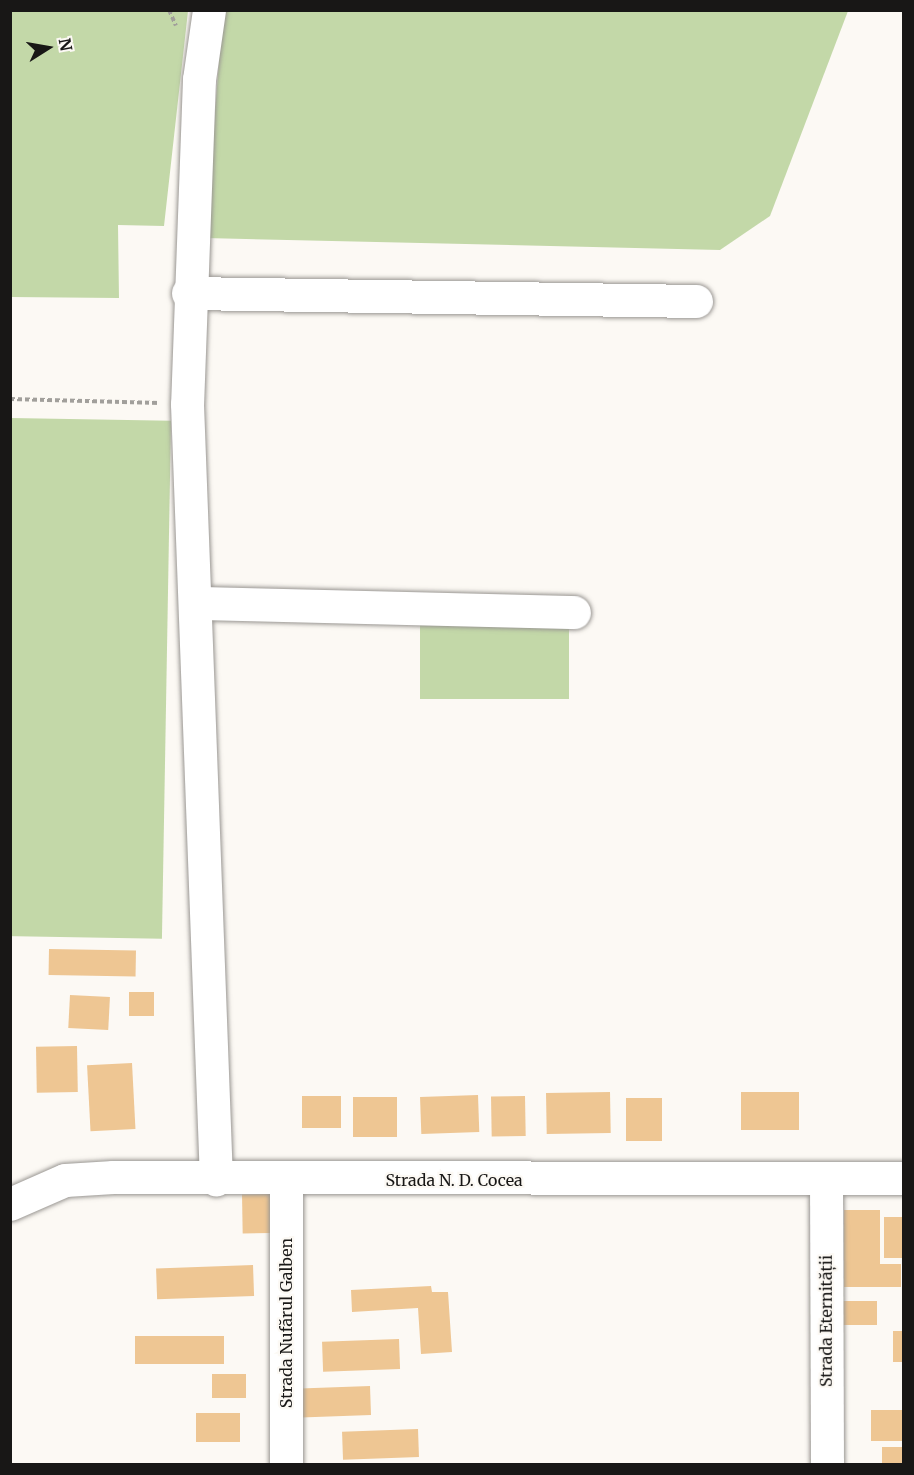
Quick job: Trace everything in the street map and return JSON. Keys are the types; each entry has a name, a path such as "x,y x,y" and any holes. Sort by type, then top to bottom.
{"street":[{"path":"209,10 188,293 187,404 197,603 216,1179"},
{"path":"188,293 696,301"},
{"path":"197,603 574,612"},
{"name":"Strada Eternității","path":"826,1178 827,1464"},
{"name":"Strada N. D. Cocea","path":"10,1204 65,1180 903,1178"},
{"name":"Strada Nufărul Galben","path":"286,1180 286,1464"}],"path":[{"path":"10,399 187,404"}],"green space":[{"path":"11,10 188,11 164,226 118,225 119,298 11,297"},
{"path":"223,11 848,11 770,216 720,250 205,238"},
{"path":"11,418 171,421 162,939 10,936"},
{"path":"420,620 569,620 569,699 420,699"}],"building":[{"path":"49,949 136,951 136,977 49,975"},
{"path":"129,992 154,992 154,1016 129,1016"},
{"path":"70,995 110,997 108,1030 68,1028"},
{"path":"77,1046 78,1092 37,1093 36,1047"},
{"path":"132,1063 135,1129 91,1131 87,1065"},
{"path":"610,1092 611,1133 547,1134 546,1093"},
{"path":"741,1092 799,1092 799,1130 741,1130"},
{"path":"478,1095 479,1132 421,1134 420,1097"},
{"path":"302,1096 341,1096 341,1128 302,1128"},
{"path":"525,1096 526,1136 492,1137 491,1097"},
{"path":"353,1097 397,1097 397,1137 353,1137"},
{"path":"626,1098 662,1098 662,1141 626,1141"},
{"path":"242,1194 270,1194 271,1233 243,1233"},
{"path":"844,1210 880,1210 880,1264 901,1264 901,1287 844,1287"},
{"path":"884,1217 904,1217 904,1258 884,1258"},
{"path":"253,1265 254,1296 157,1299 156,1268"},
{"path":"431,1286 432,1292 448,1292 452,1352 421,1354 418,1308 352,1312 351,1290"},
{"path":"840,1301 877,1301 877,1325 840,1325"},
{"path":"893,1331 904,1331 904,1362 893,1362"},
{"path":"135,1336 224,1336 224,1364 135,1364"},
{"path":"399,1339 400,1369 323,1372 322,1342"},
{"path":"212,1374 246,1374 246,1398 212,1398"},
{"path":"370,1386 371,1415 301,1417 300,1388"},
{"path":"871,1410 904,1410 904,1441 871,1441"},
{"path":"196,1413 240,1413 240,1442 196,1442"},
{"path":"418,1429 419,1457 343,1460 342,1432"},
{"path":"882,1447 904,1447 904,1464 882,1464"}]}
